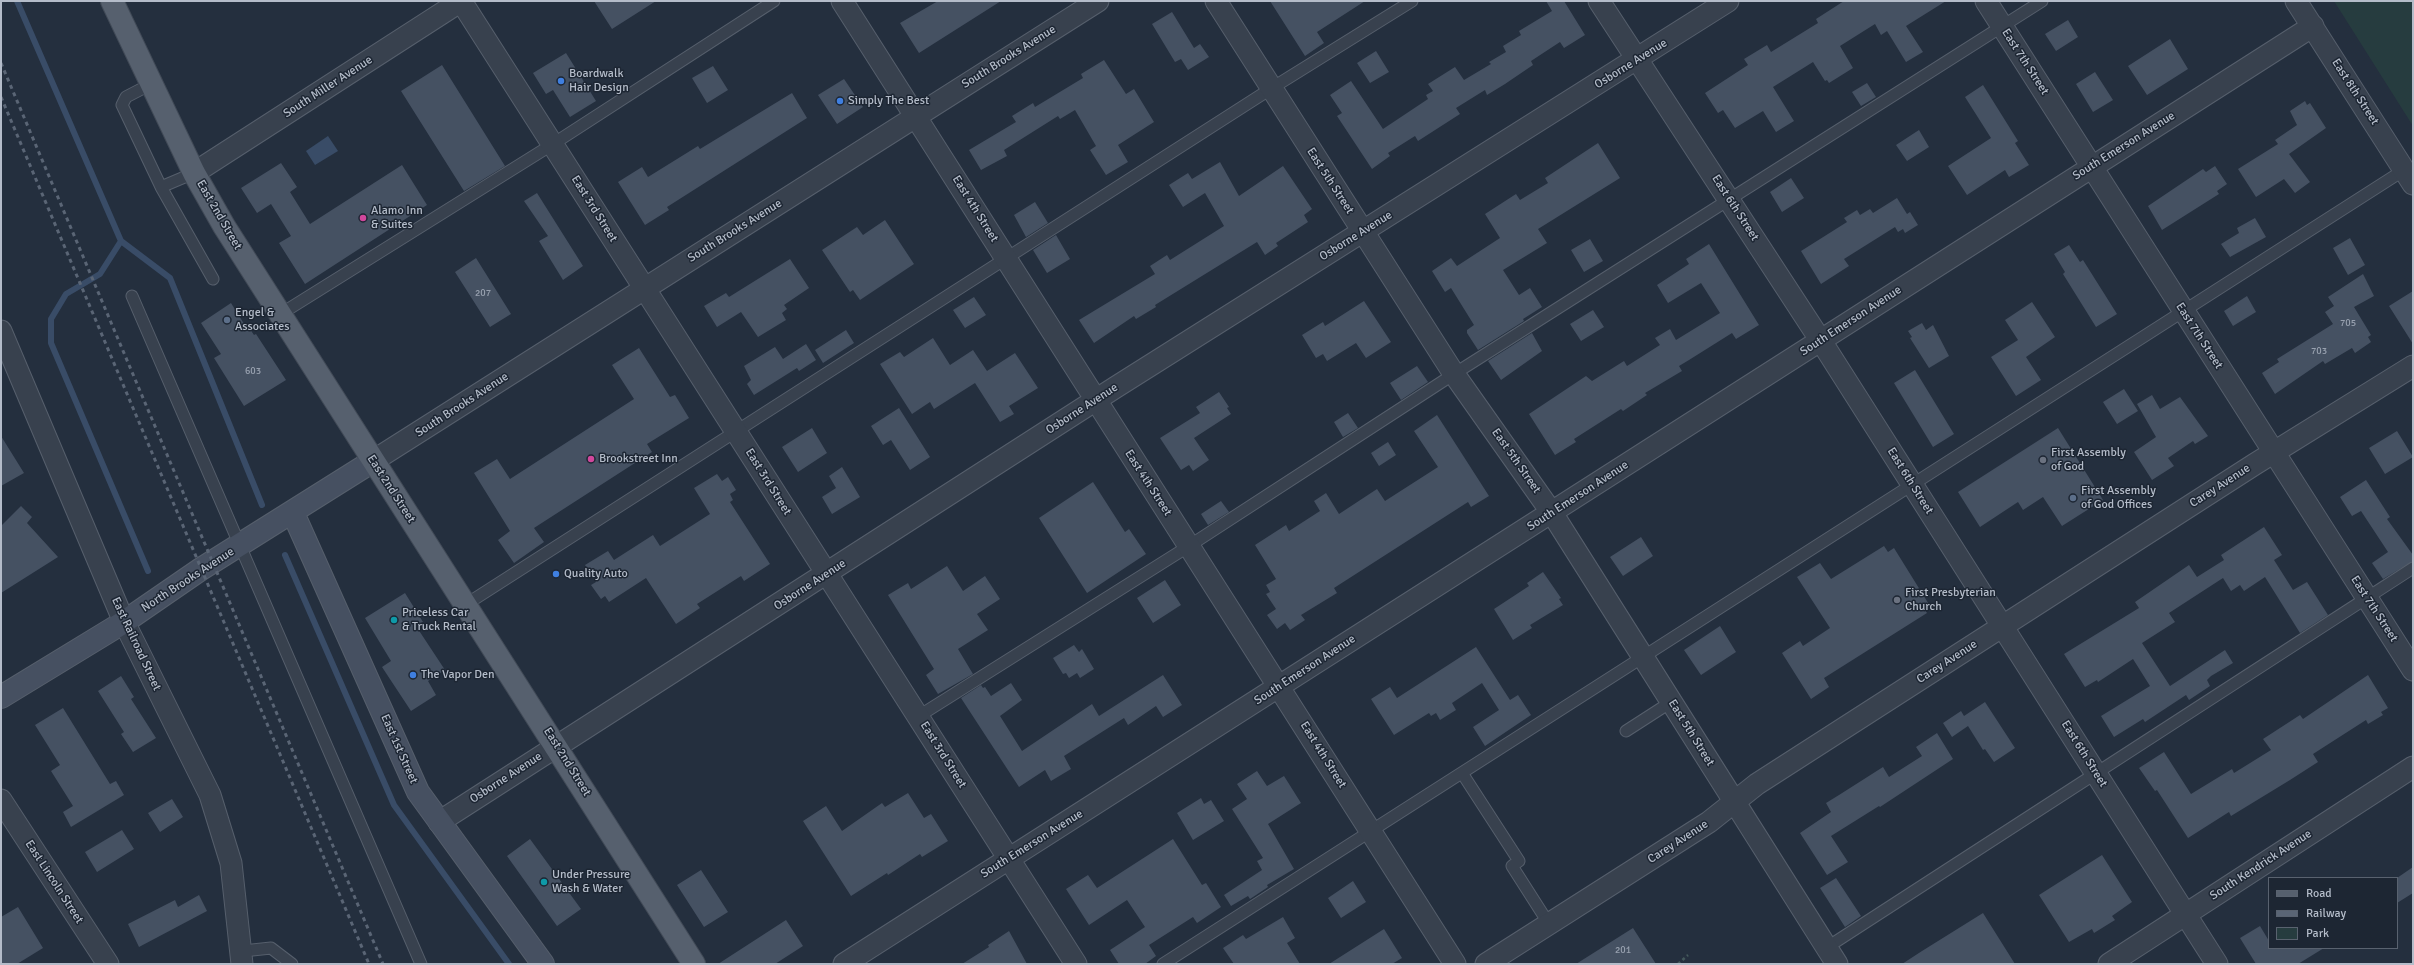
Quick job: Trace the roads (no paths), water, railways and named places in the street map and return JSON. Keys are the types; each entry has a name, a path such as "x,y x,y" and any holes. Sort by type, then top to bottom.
{"main road":[{"name":"East 2nd Street","path":"112,1 194,173 224,226 279,315 694,964"}],"street":[{"name":"East 3rd Street","path":"461,1 1076,964"},
{"name":"South Miller Avenue","path":"194,173 461,1"},
{"name":"East 4th Street","path":"842,1 1095,401 1280,687 1455,964"},
{"name":"South Brooks Avenue","path":"373,461 1098,1"},
{"name":"East 5th Street","path":"1216,1 1454,374 1552,513 1832,956"},
{"name":"East 6th Street","path":"1599,1 1636,61 1730,200 1821,341 2217,964"},
{"name":"Osborne Avenue","path":"440,822 556,746 827,574 1095,401 1636,61 1728,1"},
{"name":"East 7th Street","path":"1986,1 2413,670"},
{"name":"East 8th Street","path":"2296,1 2408,177"},
{"name":"South Emerson Avenue","path":"844,964 1280,687 2312,26"},
{"name":"East Railroad Street","path":"1,331 124,622 210,795 231,863 243,958"},
{"name":"Carey Avenue","path":"1486,964 1709,822 1757,784 2274,452 2413,366"},
{"name":"North Brooks Avenue","path":"1,697 124,622 201,569 293,513 373,461"},
{"name":"East 1st Street","path":"293,513 418,792 543,964"},
{"name":"South Kendrick Avenue","path":"2109,964 2413,767"},
{"name":"East Lincoln Street","path":"1,800 108,964"}],"lane":[{"path":"279,315 553,144 774,1"},
{"path":"465,605 1272,88 1412,1"},
{"path":"919,716 1189,546 1454,374 2042,1"},
{"path":"151,84 126,97 122,105 161,187 213,279"},
{"path":"161,187 194,173"},
{"path":"1163,964 2183,310 2408,177"},
{"path":"132,296 421,964"},
{"path":"1832,956 2096,773 2413,568"},
{"path":"1626,731 1671,702"},
{"path":"1462,773 1519,861 1512,866 1549,924"},
{"path":"243,958 271,948 292,964"}],"water":[{"path":"328,136 338,151 315,165 306,151"}],"waterway":[{"path":"17,1 121,241 100,274 66,294 51,319 51,343 148,571"},
{"path":"121,241 170,278 262,505"},
{"path":"285,555 394,805 509,964"}],"railway":[{"path":"1,63 383,964"},
{"path":"1,97 369,964"}],"place":[{"name":"Boardwalk Hair Design","path":"561,81"},
{"name":"Simply The Best","path":"840,101"},
{"name":"Alamo Inn & Suites","path":"363,218"},
{"name":"Engel & Associates","path":"227,320"},
{"name":"Brookstreet Inn","path":"591,459"},
{"name":"First Assembly of God","path":"2043,460"},
{"name":"First Assembly of God Offices","path":"2073,498"},
{"name":"Quality Auto","path":"556,574"},
{"name":"First Presbyterian Church","path":"1897,600"},
{"name":"Priceless Car & Truck Rental","path":"394,620"},
{"name":"The Vapor Den","path":"413,675"},
{"name":"Under Pressure Wash & Water","path":"544,882"}]}
